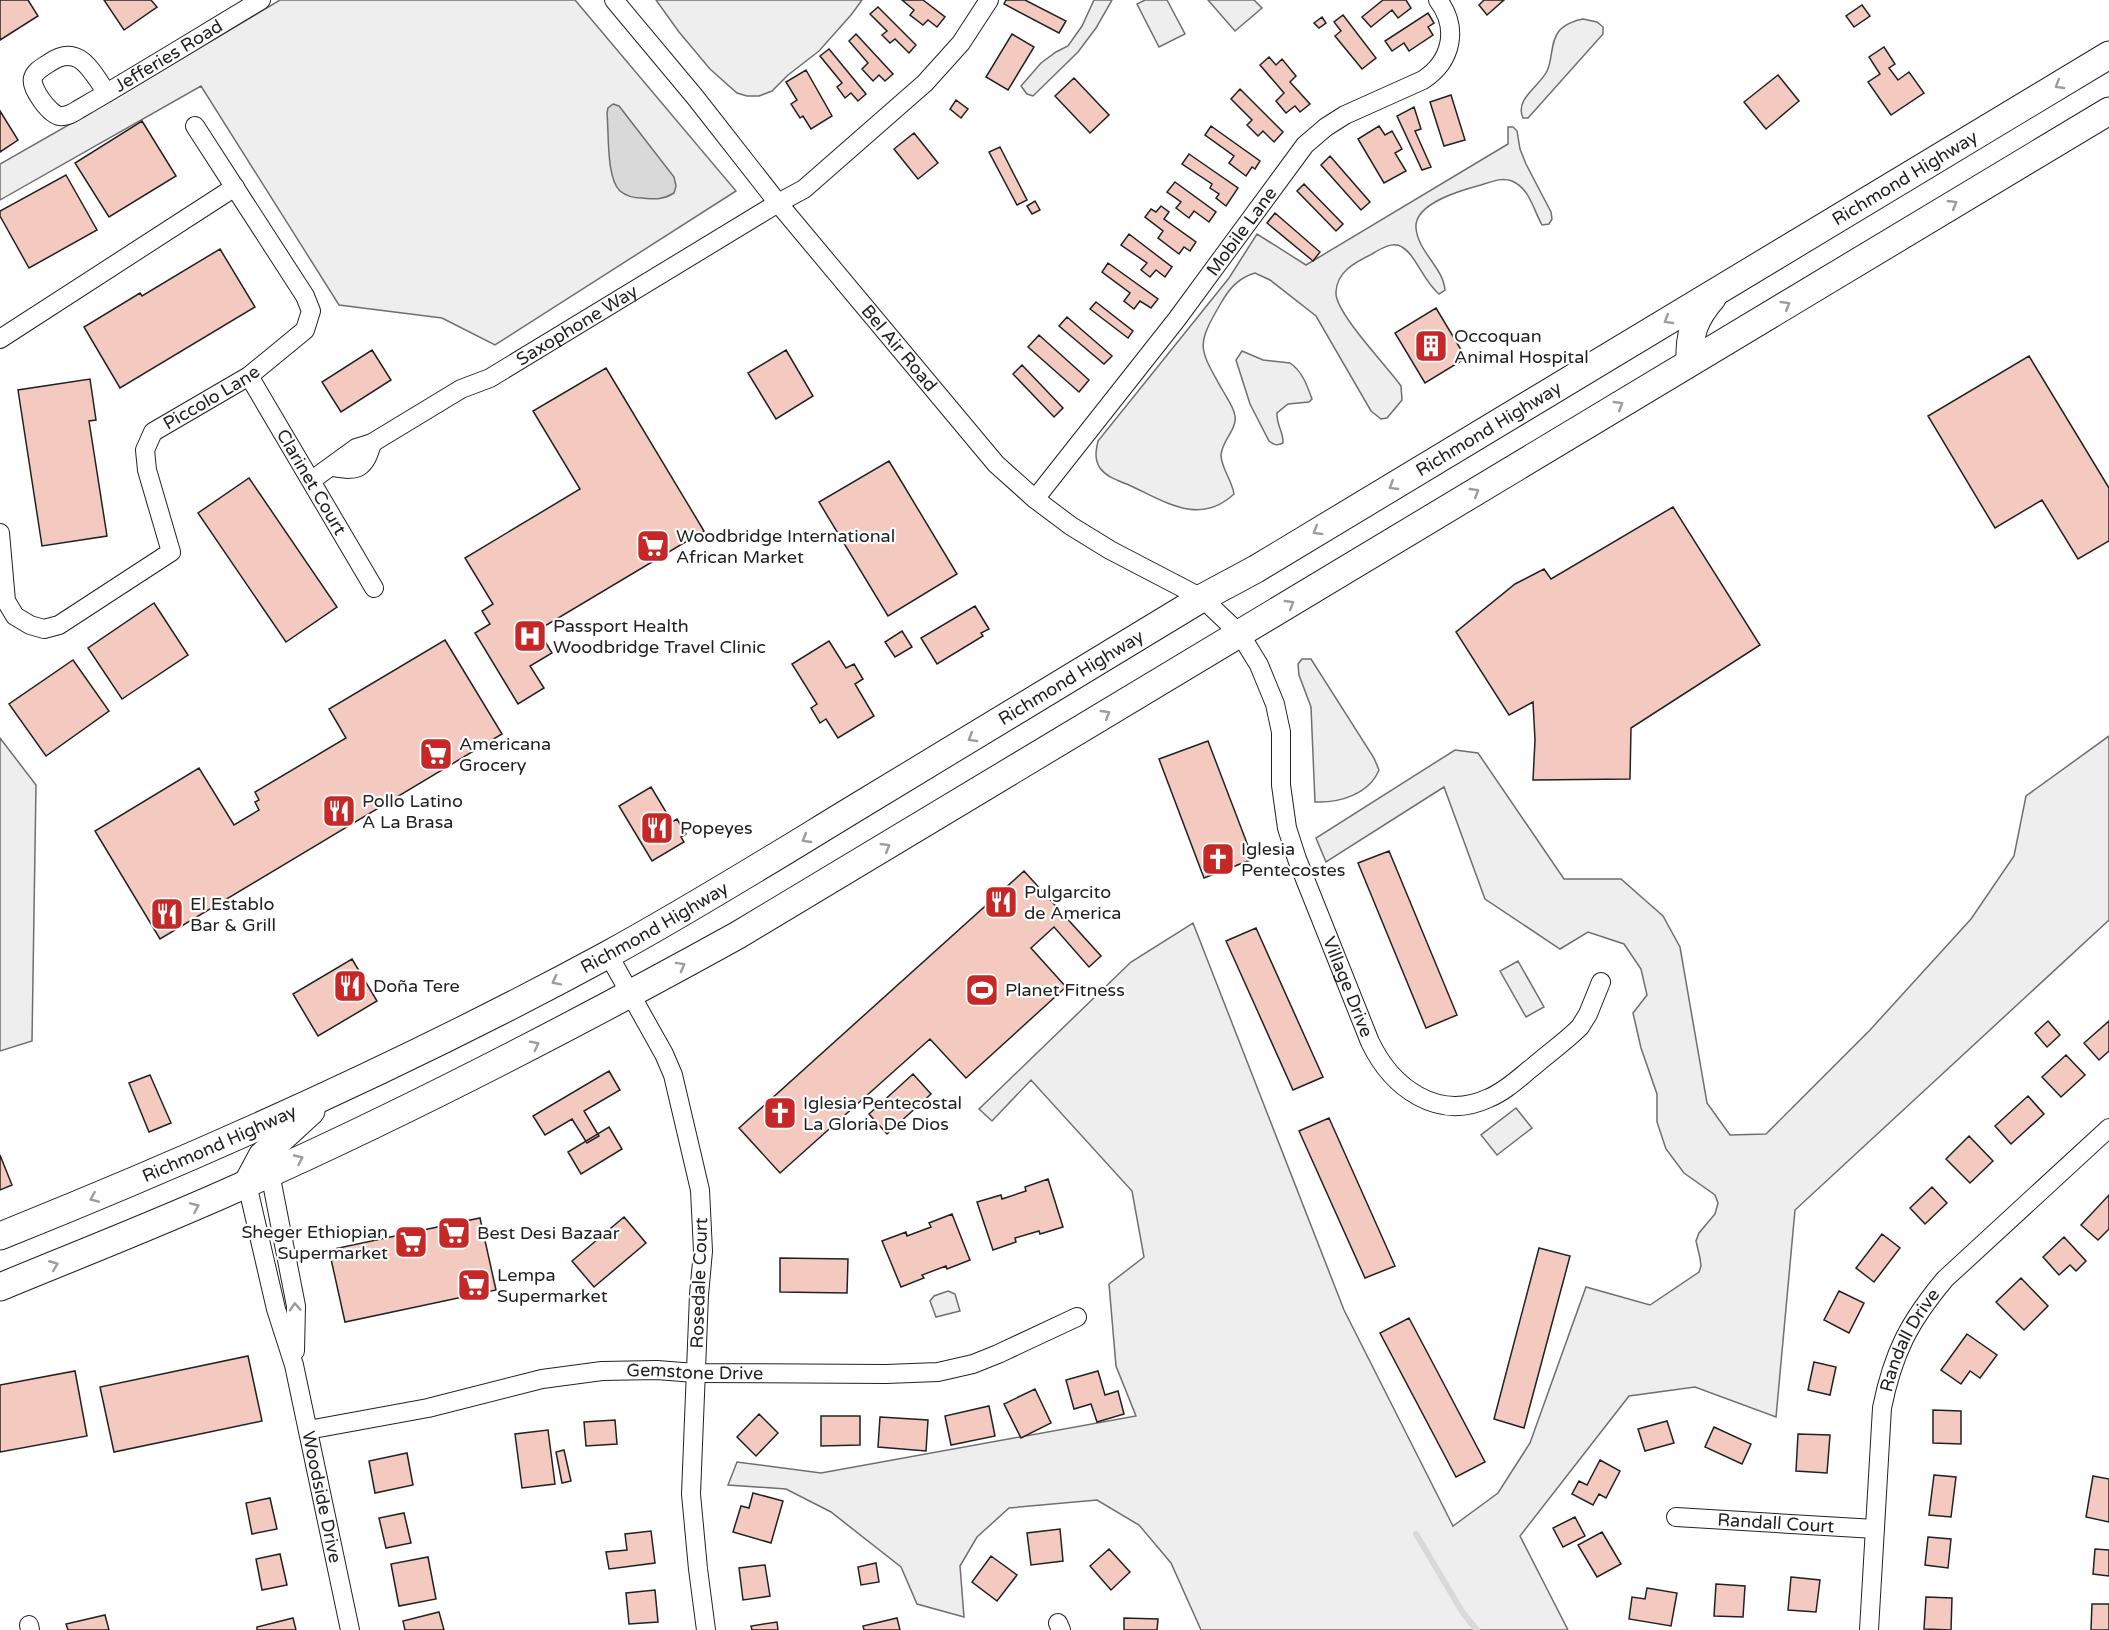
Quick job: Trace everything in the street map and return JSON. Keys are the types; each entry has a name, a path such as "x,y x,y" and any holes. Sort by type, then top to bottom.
{"main road":[{"name":"Richmond Highway","path":"0,1236 190,1158 335,1091 461,1030 608,954 743,877 1202,598 1256,569 2109,55"},
{"path":"0,1287 258,1179 449,1088 738,935 2109,111"},
{"path":"1690,362 1689,342 1694,324 1718,290"},
{"path":"258,1179 256,1163 267,1150 335,1091"}],"street":[{"name":"Jefferies Road","path":"107,93 261,0"},
{"name":"Bel Air Road","path":"615,0 778,203 985,452 1035,499 1071,526 1110,550 1202,598 1240,634"},
{"path":"778,203 804,189 925,83 961,43 988,0"},
{"name":"Mobile Lane","path":"1035,499 1177,319 1305,145 1326,126 1344,115 1423,80 1434,73 1444,61 1449,50 1450,20 1438,0"},
{"name":"Piccolo Lane","path":"0,533 6,601 15,616 30,625 44,629 58,625 171,552 147,470 145,450 153,432 249,376 305,330 311,311 305,296 195,126"},
{"path":"0,339 235,187"},
{"name":"Saxophone Way","path":"312,480 356,448 372,443 461,388 490,378 778,203"},
{"name":"Clarinet Court","path":"249,376 374,588"},
{"name":"Village Drive","path":"1240,634 1259,665 1275,704 1281,732 1281,785 1287,828 1297,860 1370,1042 1385,1069 1397,1082 1422,1098 1447,1105 1463,1105 1490,1098 1506,1088 1580,1027 1601,982"},
{"name":"Rosedale Court","path":"608,954 664,1054 673,1075 700,1190 703,1251 695,1373 691,1494 706,1630"},
{"name":"Randall Drive","path":"1869,1630 1882,1408 1888,1377 1899,1347 1924,1303 1945,1279 2109,1128"},
{"name":"Woodside Drive","path":"258,1179 276,1309 294,1365 350,1630"},
{"name":"Woodside Drive","path":"258,1179 296,1305 294,1365"},
{"name":"Gemstone Drive","path":"308,1430 428,1408 542,1379 602,1371 896,1374 938,1372 973,1364 1077,1317"},
{"name":"Randall Court","path":"1676,1517 1875,1529"}],"shaded area":[{"path":"280,0 575,0 736,191 495,345 442,318 339,305 201,86 0,200 0,164"},
{"path":"656,0 862,0 819,51 788,75 772,91 759,96 747,96 737,93 710,69"},
{"path":"1094,0 1112,0 1096,28 1078,52 1033,96 1027,94 1021,86 1041,63 1068,46 1082,26"},
{"path":"1145,0 1167,0 1185,34 1159,47 1137,4"},
{"path":"1208,0 1254,0 1262,8 1235,31"},
{"path":"1583,19 1597,22 1603,27 1603,34 1528,118 1523,118 1522,105 1547,71 1556,35 1567,25"},
{"path":"613,104 619,106 674,177 676,186 674,193 659,198 636,198 620,191 612,176 609,154 607,113 608,108"},
{"path":"1508,127 1513,127 1517,131 1520,149 1526,164 1551,212 1552,219 1549,224 1542,225 1527,194 1518,185 1508,180 1492,181 1441,199 1423,211 1417,219 1416,228 1421,245 1440,274 1445,290 1439,294 1433,289 1411,256 1398,245 1387,246 1360,260 1348,268 1337,285 1338,301 1343,312 1401,386 1402,400 1387,418 1381,419 1371,411 1316,316 1270,280 1255,273 1239,281 1227,293 1207,329 1203,347 1209,365 1232,406 1235,416 1234,426 1221,455 1234,494 1208,508 1196,510 1183,508 1114,479 1103,471 1096,458 1098,441 1229,278 1257,234 1306,265 1508,144"},
{"path":"1242,351 1263,360 1290,363 1301,374 1308,389 1312,399 1309,402 1288,404 1277,413 1283,439 1281,444 1276,445 1269,441 1250,404 1236,360"},
{"path":"1302,659 1311,659 1374,758 1379,770 1361,791 1344,799 1315,802 1311,707 1299,675 1298,664"},
{"path":"2109,736 2109,920 1795,1210 1776,1417 1695,1387 1629,1396 1520,1536 1568,1630 1201,1630 1171,1563 1139,1525 1097,1500 1009,1508 977,1537 960,1566 964,1617 917,1604 901,1567 831,1512 786,1489 728,1485 737,1462 821,1473 1136,1416 1116,1366 1109,1284 1144,1257 1132,1191 1031,1080 992,1121 979,1109 1131,962 1193,923 1344,1310 1453,1526 1498,1493 1530,1443 1586,1287 1650,1305 1699,1272 1701,1266 1696,1241 1699,1233 1715,1214 1718,1203 1715,1195 1684,1173 1666,1149 1657,1122 1657,1094 1641,1048 1633,1013 1647,995 1641,969 1624,944 1588,932 1560,949 1485,899 1444,787 1326,862 1316,838 1455,750 1478,753 1564,879 1621,879 1663,916 1680,947 1707,1103 1730,1135 1766,1134 1870,1030 1971,919 2014,856 2026,796"},
{"path":"0,738 36,785 32,1041 0,1051"},
{"path":"1518,961 1544,1007 1526,1017 1500,971"},
{"path":"1516,1108 1532,1128 1497,1155 1481,1135"},
{"path":"948,1291 955,1294 960,1311 936,1317 930,1301 934,1296"}],"building":[{"path":"0,0 28,0 38,16 0,40"},
{"path":"104,0 151,0 157,7 124,30"},
{"path":"902,0 923,0 945,17 937,27 928,20 923,25 910,15 914,10"},
{"path":"1006,0 1025,0 1066,21 1059,33 1004,4"},
{"path":"1383,0 1406,0 1411,8 1398,18 1392,10 1371,27 1362,17"},
{"path":"1484,0 1504,0 1487,15 1479,5"},
{"path":"1862,5 1870,16 1854,27 1846,16"},
{"path":"878,7 916,45 909,53 895,39 890,43 882,35 887,31 870,14"},
{"path":"1428,13 1434,23 1428,27 1433,35 1409,51 1404,43 1392,51 1385,41"},
{"path":"1343,15 1376,58 1362,69 1335,36 1341,31 1334,22"},
{"path":"1322,17 1326,23 1319,28 1314,23"},
{"path":"856,34 893,74 885,81 879,75 873,81 862,69 868,63 849,41"},
{"path":"1012,34 1034,47 1008,90 986,77"},
{"path":"1884,47 1895,64 1889,68 1898,80 1909,72 1924,93 1891,115 1868,82 1880,74 1869,57"},
{"path":"829,49 866,94 858,101 851,93 845,98 837,87 842,83 820,56"},
{"path":"1269,57 1276,65 1282,59 1296,76 1290,82 1310,104 1300,112 1295,106 1286,113 1276,101 1284,93 1260,65"},
{"path":"806,70 832,116 811,129 803,116 800,118 791,104 797,100 786,82"},
{"path":"1778,75 1799,101 1766,129 1744,102"},
{"path":"1074,78 1109,115 1090,133 1055,96"},
{"path":"1240,89 1283,132 1274,142 1263,131 1258,136 1247,125 1252,120 1231,99"},
{"path":"1451,95 1465,140 1444,146 1430,102"},
{"path":"956,100 968,109 961,118 950,109"},
{"path":"1414,107 1421,129 1415,131 1431,167 1422,170 1397,116"},
{"path":"0,111 18,140 0,152"},
{"path":"142,121 176,176 109,217 75,163"},
{"path":"1211,126 1260,161 1255,169 1252,167 1246,176 1229,163 1234,156 1205,135"},
{"path":"1379,126 1385,135 1392,131 1402,149 1395,153 1406,171 1384,183 1358,139"},
{"path":"914,133 938,163 918,179 894,149"},
{"path":"1000,147 1027,200 1017,205 989,152"},
{"path":"1189,154 1238,188 1226,206 1216,198 1219,194 1210,188 1212,184 1182,164"},
{"path":"1330,156 1370,202 1361,210 1321,165"},
{"path":"66,175 97,230 29,268 0,216 0,211"},
{"path":"1175,182 1216,212 1209,222 1194,211 1189,218 1176,208 1181,202 1167,192"},
{"path":"1304,184 1343,224 1336,231 1297,191"},
{"path":"1035,201 1040,210 1032,214 1027,206"},
{"path":"1161,206 1169,212 1164,219 1196,242 1190,251 1184,247 1179,254 1158,238 1163,231 1145,217 1151,209 1156,212"},
{"path":"1275,213 1320,252 1313,261 1267,223"},
{"path":"1129,234 1172,267 1165,277 1156,270 1150,277 1141,270 1147,263 1121,245"},
{"path":"220,249 255,307 120,388 84,327 140,293 142,296"},
{"path":"1108,263 1158,299 1151,308 1140,301 1134,309 1124,301 1130,293 1102,272"},
{"path":"1096,302 1133,331 1128,338 1090,309"},
{"name":"Occoquan Animal Hospital","path":"1436,308 1466,358 1425,383 1395,333"},
{"path":"1067,317 1112,356 1104,364 1059,326"},
{"path":"1039,335 1089,380 1079,392 1028,347"},
{"path":"372,350 391,380 341,412 322,382"},
{"path":"786,350 813,396 776,419 748,373"},
{"path":"2029,356 2109,488 2109,541 2078,559 2042,500 1995,528 1928,416"},
{"path":"1022,365 1063,408 1054,417 1013,374"},
{"path":"606,368 704,531 538,630 552,653 530,666 544,688 518,704 475,633 490,624 482,611 493,604 465,558 580,489 533,411"},
{"path":"90,379 96,420 89,421 107,536 42,546 18,390"},
{"path":"889,461 957,574 888,616 819,502"},
{"path":"249,478 337,607 286,642 198,513"},
{"path":"1673,507 1760,645 1631,728 1630,779 1533,780 1535,740 1533,702 1509,715 1456,632 1515,584 1544,569 1551,579"},
{"path":"154,603 188,655 122,699 88,648"},
{"path":"975,606 989,629 981,633 983,636 937,664 921,638"},
{"path":"902,631 912,647 895,657 885,642"},
{"path":"445,640 502,734 160,939 95,831 199,768 234,825 259,810 255,802 259,800 255,792 346,738 329,709"},
{"path":"829,641 846,668 854,664 863,679 855,684 874,716 838,738 826,719 820,723 811,708 817,704 792,664"},
{"path":"73,660 109,711 46,756 9,704"},
{"path":"1208,741 1253,859 1204,878 1159,759"},
{"name":"Popeyes","path":"651,787 672,822 677,819 686,834 681,837 684,842 652,861 619,806"},
{"path":"1389,851 1457,1015 1426,1028 1358,863"},
{"path":"1024,871 1101,956 1089,967 1054,927 1031,948 1066,987 966,1078 930,1039 780,1173 739,1128"},
{"path":"1256,928 1323,1077 1293,1090 1226,941"},
{"path":"352,959 377,1001 318,1036 293,994"},
{"path":"2048,1021 2060,1035 2047,1047 2035,1033"},
{"path":"2109,1021 2109,1051 2099,1060 2084,1043"},
{"path":"2066,1055 2085,1075 2061,1097 2042,1077"},
{"path":"609,1071 620,1090 584,1111 599,1136 587,1143 572,1119 545,1135 533,1116"},
{"path":"913,1074 931,1094 887,1134 869,1114"},
{"path":"150,1075 171,1123 149,1132 129,1083"},
{"path":"2028,1096 2044,1114 2011,1144 1995,1126"},
{"path":"1329,1118 1395,1266 1365,1278 1299,1131"},
{"path":"609,1127 622,1149 581,1174 568,1152"},
{"path":"1969,1136 1993,1161 1970,1183 1946,1159"},
{"path":"0,1155 12,1185 0,1190"},
{"path":"1048,1179 1063,1227 1015,1238 1016,1242 993,1250 977,1202 1001,1195 1002,1199 1026,1191 1025,1187"},
{"path":"1932,1187 1947,1203 1925,1224 1910,1208"},
{"path":"2109,1195 2109,1229 2098,1240 2081,1225"},
{"path":"952,1214 970,1260 922,1275 924,1278 901,1287 882,1241 906,1232 907,1236 931,1227 929,1223"},
{"path":"624,1217 646,1243 594,1287 572,1261"},
{"path":"480,1218 496,1290 345,1322 329,1250"},
{"path":"1882,1234 1900,1248 1874,1282 1856,1268"},
{"path":"2064,1237 2086,1261 2076,1271 2070,1265 2059,1275 2043,1257"},
{"path":"1539,1248 1570,1256 1524,1428 1494,1419"},
{"path":"780,1258 848,1259 847,1293 780,1292"},
{"path":"2021,1278 2048,1306 2024,1330 1996,1302"},
{"path":"1839,1291 1864,1303 1849,1333 1824,1320"},
{"path":"1409,1318 1485,1462 1456,1477 1380,1333"},
{"path":"1967,1334 1997,1355 1980,1378 1970,1371 1961,1384 1941,1370"},
{"path":"248,1356 262,1421 114,1452 100,1387"},
{"path":"1814,1362 1836,1367 1830,1395 1808,1390"},
{"path":"75,1371 87,1436 0,1452 0,1385"},
{"path":"1098,1371 1105,1395 1118,1391 1124,1414 1097,1422 1091,1404 1074,1409 1066,1380"},
{"path":"1035,1389 1051,1423 1021,1438 1004,1404"},
{"path":"989,1406 995,1436 951,1445 945,1416"},
{"path":"1933,1410 1961,1411 1961,1444 1933,1443"},
{"path":"759,1414 778,1433 756,1456 737,1437"},
{"path":"821,1416 860,1416 860,1445 821,1446"},
{"path":"880,1417 928,1420 926,1451 878,1447"},
{"path":"615,1420 617,1444 586,1446 584,1422"},
{"path":"1667,1421 1674,1443 1645,1451 1638,1429"},
{"path":"1714,1427 1751,1444 1742,1464 1705,1447"},
{"path":"548,1430 555,1484 522,1488 515,1434"},
{"path":"1798,1434 1830,1435 1827,1473 1796,1471"},
{"path":"564,1450 571,1481 562,1483 556,1452"},
{"path":"407,1453 413,1485 375,1493 369,1461"},
{"path":"1600,1460 1620,1471 1606,1498 1599,1494 1593,1505 1572,1494 1579,1481 1587,1485"},
{"path":"1934,1475 1956,1477 1951,1517 1929,1515"},
{"path":"2093,1476 2109,1479 2109,1522 2086,1517"},
{"path":"753,1493 783,1501 771,1543 733,1532 741,1506 749,1508"},
{"path":"270,1498 277,1529 252,1534 246,1503"},
{"path":"404,1513 411,1543 386,1548 379,1518"},
{"path":"1575,1517 1585,1536 1563,1547 1553,1528"},
{"path":"1060,1529 1063,1561 1031,1565 1027,1533"},
{"path":"651,1531 655,1563 609,1569 606,1552 627,1550 625,1534"},
{"path":"1602,1532 1621,1564 1597,1577 1578,1545"},
{"path":"1928,1537 1951,1539 1948,1568 1925,1565"},
{"path":"1109,1549 1130,1572 1111,1590 1090,1566"},
{"path":"2095,1549 2109,1550 2109,1576 2093,1574"},
{"path":"280,1554 287,1585 262,1590 256,1559"},
{"path":"991,1556 1017,1575 997,1601 972,1582"},
{"path":"428,1557 436,1599 399,1606 391,1564"},
{"path":"876,1563 879,1582 861,1585 858,1567"},
{"path":"765,1565 770,1596 743,1600 739,1568"},
{"path":"1791,1577 1820,1580 1816,1612 1788,1610"},
{"path":"1716,1584 1745,1586 1743,1617 1714,1616"},
{"path":"1647,1588 1677,1593 1671,1626 1629,1619 1632,1597 1645,1599"},
{"path":"655,1590 658,1622 629,1624 626,1593"},
{"path":"1926,1597 1952,1598 1951,1630 1924,1629"},
{"path":"2092,1604 2109,1604 2109,1630 2091,1630"},
{"path":"439,1612 444,1630 405,1630 403,1621"},
{"path":"105,1615 109,1630 68,1630 66,1624"},
{"path":"293,1618 296,1630 257,1630 257,1627"},
{"path":"897,1618 900,1630 864,1630 863,1626"},
{"path":"1124,1618 1158,1619 1157,1630 1124,1630"},
{"path":"777,1622 778,1630 752,1630 751,1626"}],"waterway":[{"path":"1416,1534 1463,1613 1477,1630"}],"place":[{"name":"Occoquan Animal Hospital","path":"1431,346"},
{"name":"Woodbridge International African Market","path":"653,546"},
{"name":"Passport Health Woodbridge Travel Clinic","path":"530,636"},
{"name":"Americana Grocery","path":"436,754"},
{"name":"Pollo Latino A La Brasa","path":"339,811"},
{"name":"Popeyes","path":"657,828"},
{"name":"Iglesia Pentecostes","path":"1218,859"},
{"name":"Pulgarcito de America","path":"1001,902"},
{"name":"El Establo Bar & Grill","path":"167,914"},
{"name":"Doña Tere","path":"350,986"},
{"name":"Planet Fitness","path":"982,990"},
{"name":"Iglesia Pentecostal La Gloria De Dios","path":"780,1113"},
{"name":"Best Desi Bazaar","path":"454,1233"},
{"name":"Sheger Ethiopian Supermarket","path":"411,1242"},
{"name":"Lempa Supermarket","path":"474,1285"}]}
